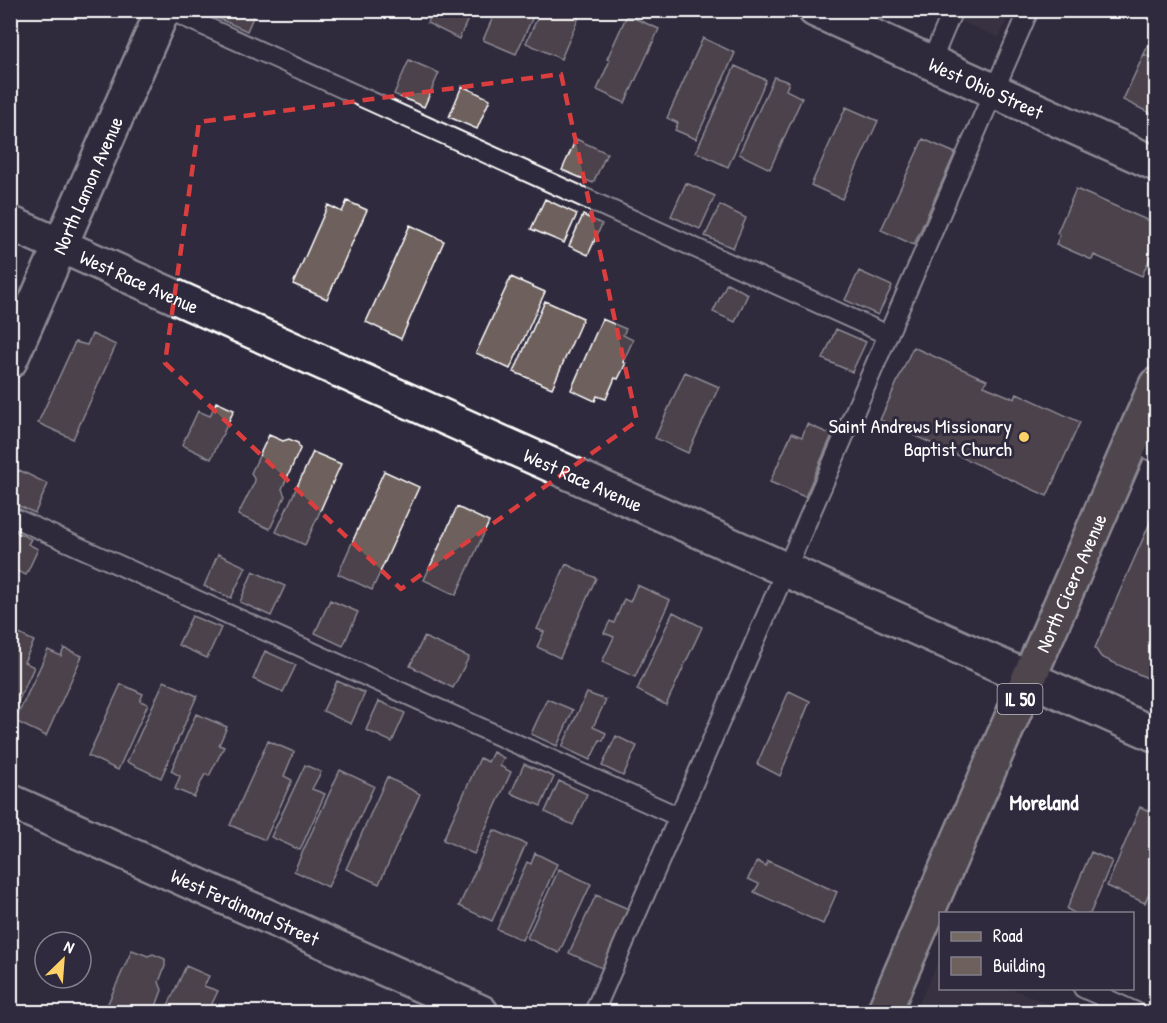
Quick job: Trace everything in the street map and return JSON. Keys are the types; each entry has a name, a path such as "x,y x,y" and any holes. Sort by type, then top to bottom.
{"main road":[{"name":"North Cicero Avenue","path":"884,1012 933,921 1029,678 1144,448 1156,385"}],"street":[{"name":"North Lamon Avenue","path":"10,361 163,10"},
{"name":"West Ohio Street","path":"815,10 1156,164"},
{"name":"West Race Avenue","path":"10,223 1156,735"},
{"name":"West Ferdinand Street","path":"10,801 481,1012"}],"lane":[{"path":"169,10 888,335"},
{"path":"931,62 954,10"},
{"path":"594,1012 1029,10"},
{"path":"10,516 679,817"},
{"path":"1087,990 1136,1012"}],"highlighted area":[{"path":"561,74 637,421 401,589 165,363 199,122"}],"shaded area":[{"path":"937,11 1011,11 999,38"},
{"path":"939,959 939,990 1014,990 1067,1012 915,1012"}],"building":[{"path":"215,10 256,10 247,31 213,16"},
{"path":"432,10 472,10 459,39 427,23"},
{"path":"496,10 536,10 516,54 483,40"},
{"path":"541,10 582,10 561,59 526,43"},
{"path":"627,15 659,29 625,103 597,90 610,60 607,59"},
{"path":"1156,27 1156,60 1144,54"},
{"path":"703,38 735,53 696,139 675,130 678,123 667,118"},
{"path":"1144,54 1156,60 1156,116 1123,100"},
{"path":"409,60 439,73 424,107 394,94"},
{"path":"735,66 766,80 728,167 696,152"},
{"path":"774,77 789,82 786,90 802,98 770,169 739,154"},
{"path":"462,86 490,99 477,129 449,117"},
{"path":"846,107 878,121 842,199 811,185"},
{"path":"576,139 607,153 593,183 562,170"},
{"path":"923,139 955,153 914,245 881,230"},
{"path":"686,183 715,196 700,229 671,216"},
{"path":"1076,189 1156,224 1156,244 1142,276 1094,255 1092,260 1056,244 1060,235 1057,233"},
{"path":"545,199 577,214 564,243 531,229"},
{"path":"347,201 367,210 327,299 293,284 328,205 342,212"},
{"path":"720,205 746,218 733,248 705,236"},
{"path":"583,215 602,224 588,255 569,246"},
{"path":"410,225 444,241 401,339 366,322"},
{"path":"859,271 892,286 878,315 845,300"},
{"path":"511,277 545,292 510,369 476,353"},
{"path":"727,283 748,294 735,322 713,312"},
{"path":"545,301 583,318 552,388 514,372"},
{"path":"602,319 626,329 623,335 633,340 623,362 626,363 618,379 615,378 606,399 597,396 595,401 571,390"},
{"path":"836,329 866,342 852,372 823,359"},
{"path":"92,334 116,345 73,439 38,423 75,342 87,345"},
{"path":"913,347 987,380 984,386 1015,399 1017,393 1080,422 1047,496 880,420"},
{"path":"685,372 719,387 688,453 655,438"},
{"path":"216,402 234,410 211,459 182,445 198,411 210,416"},
{"path":"807,424 832,435 805,497 770,482 792,433 802,437"},
{"path":"269,435 283,441 289,439 298,443 300,449 282,489 285,496 270,529 238,515 255,481 251,473"},
{"path":"313,452 341,464 305,545 276,532"},
{"path":"19,470 48,484 35,513 10,502 10,487"},
{"path":"384,471 419,487 372,590 338,574"},
{"path":"457,507 489,522 456,595 424,580"},
{"path":"1156,509 1156,682 1101,657 1095,648"},
{"path":"10,529 31,539 28,544 38,549 26,575 10,568"},
{"path":"218,554 246,567 231,598 204,586"},
{"path":"566,564 596,578 560,658 537,647 544,632 537,629"},
{"path":"253,571 285,586 271,616 240,602"},
{"path":"637,585 670,600 635,677 602,662 614,637 604,633 610,621 614,623 624,599 630,602"},
{"path":"330,600 358,612 343,646 315,633"},
{"path":"673,612 702,627 666,705 637,690"},
{"path":"192,616 221,628 207,658 178,645"},
{"path":"13,631 34,641 24,662 34,667 10,719 10,636"},
{"path":"424,637 469,657 453,688 410,666"},
{"path":"64,648 82,656 46,736 15,721 48,650 61,656"},
{"path":"265,651 296,665 283,692 253,679"},
{"path":"164,681 197,696 161,778 127,762"},
{"path":"337,681 365,693 351,724 323,711"},
{"path":"121,684 143,694 140,701 148,704 118,770 88,756"},
{"path":"789,691 810,701 780,776 757,764"},
{"path":"587,693 606,700 593,727 606,733 590,760 562,747"},
{"path":"547,699 573,710 557,746 531,734"},
{"path":"379,701 405,713 392,742 366,730"},
{"path":"196,714 227,727 219,745 224,747 209,776 205,774 194,797 175,789 180,776 171,771"},
{"path":"616,736 637,746 623,776 602,766"},
{"path":"268,741 294,752 284,776 292,780 265,840 230,825"},
{"path":"493,752 504,758 500,766 511,772 474,854 443,840 480,758 488,762"},
{"path":"524,764 554,777 541,806 511,793"},
{"path":"305,765 321,772 312,789 325,794 300,850 271,837"},
{"path":"340,770 374,786 328,887 294,871"},
{"path":"387,777 420,794 379,884 346,869"},
{"path":"559,781 587,794 573,825 545,812"},
{"path":"1140,807 1156,814 1156,876 1145,903 1107,886"},
{"path":"494,830 526,844 492,921 459,906"},
{"path":"1091,852 1112,861 1091,912 1072,912 1067,909"},
{"path":"535,853 557,864 522,940 497,929 527,862 531,864"},
{"path":"757,861 766,866 768,861 837,892 823,924 754,892 759,884 748,879"},
{"path":"559,869 591,884 559,953 527,938"},
{"path":"10,894 19,898 10,916"},
{"path":"596,895 631,910 604,969 569,953"},
{"path":"132,950 165,959 159,982 162,990 154,1012 104,1012"},
{"path":"186,966 209,976 204,986 218,991 208,1012 165,1012"}],"place":[{"name":"Saint Andrews Missionary Baptist Church","path":"1024,437"}],"district":[{"name":"Moreland","path":"1044,802"}]}
